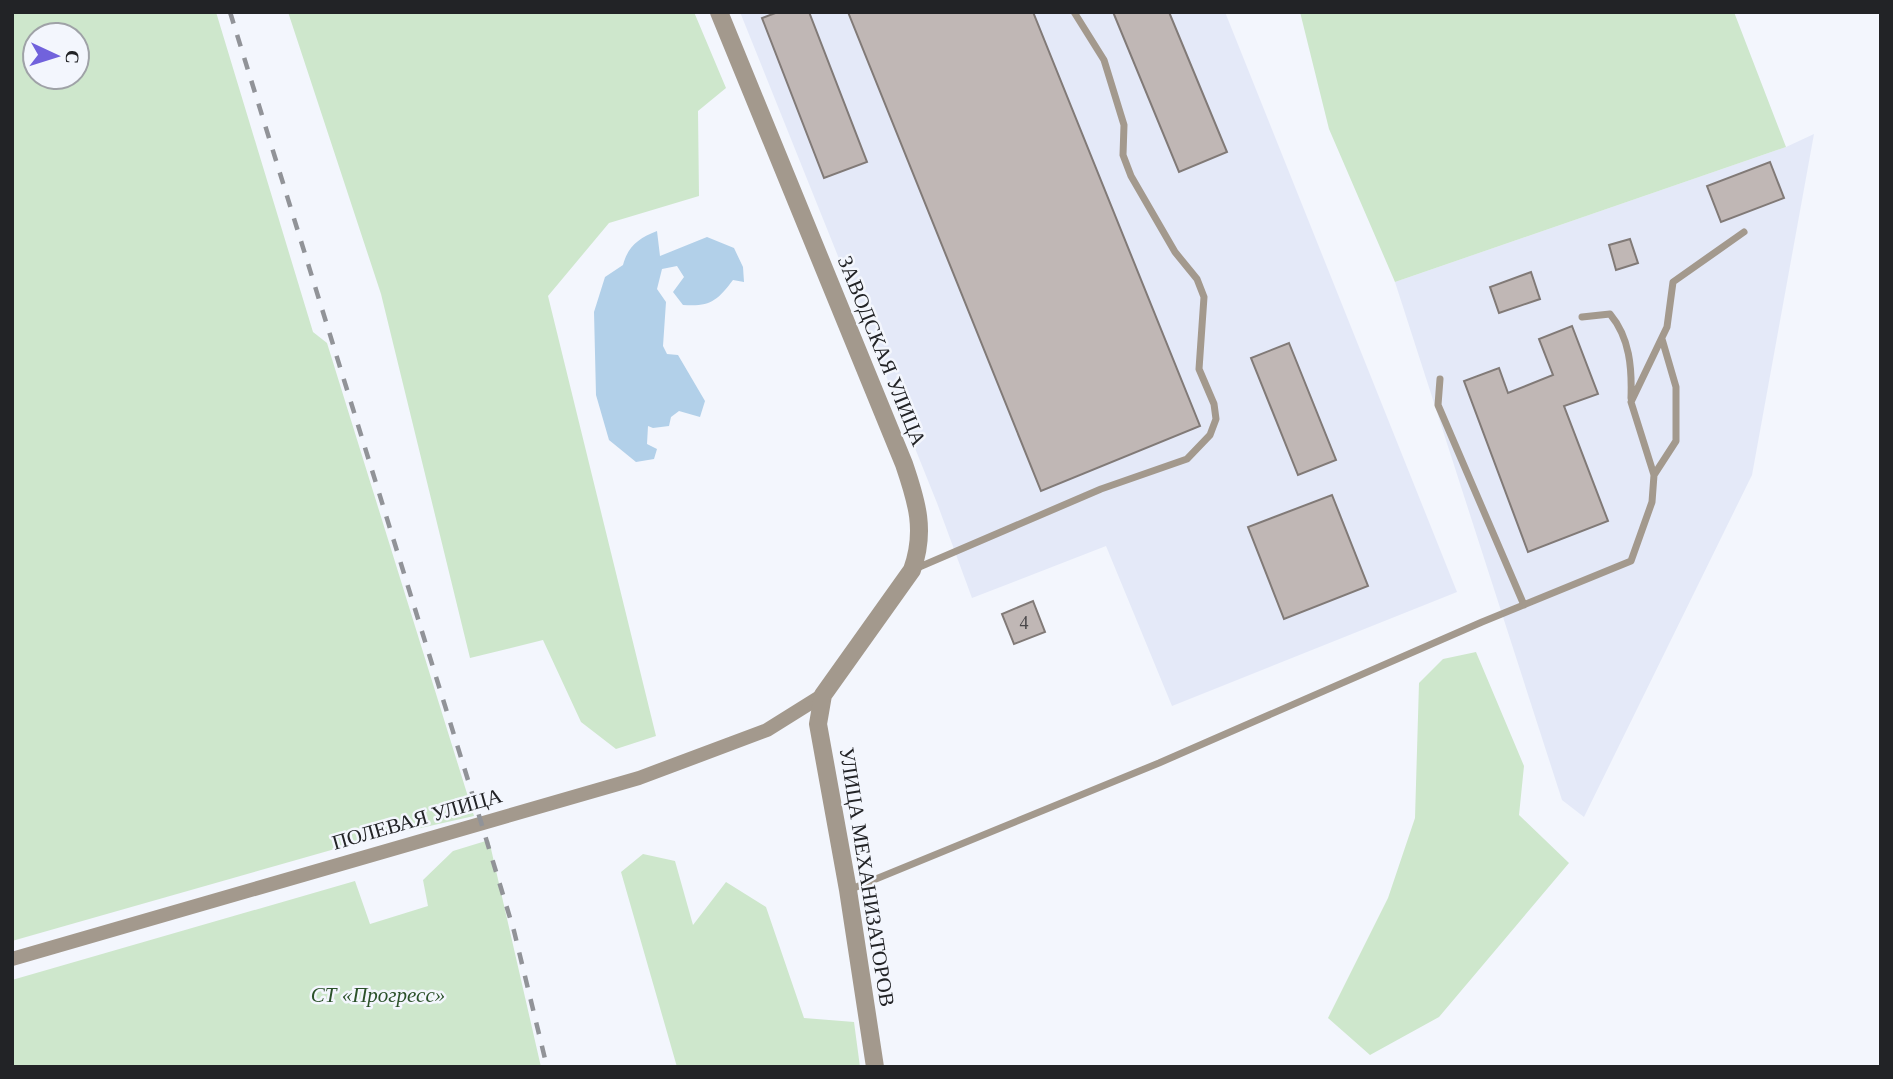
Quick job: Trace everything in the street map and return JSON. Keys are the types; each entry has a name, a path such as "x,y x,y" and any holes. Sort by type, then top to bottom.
{"street":[{"name":"ЗАВОДСКАЯ УЛИЦА","path":"719,12 916,498 920,527 919,552 912,570 823,695"},
{"name":"УЛИЦА МЕХАНИЗАТОРОВ","path":"823,695 818,724 848,890 875,1067"},
{"name":"ПОЛЕВАЯ УЛИЦА","path":"12,959 639,778 767,730 823,695"}],"lane":[{"path":"912,570 1101,489 1187,459 1210,435 1216,419 1214,404 1199,369 1204,297 1197,279 1175,252 1131,176 1123,155 1124,125 1104,60 1074,12"},
{"path":"1631,402 1667,327 1672,282 1744,232"},
{"path":"848,890 1159,763 1524,604 1631,561 1652,502 1654,475 1631,402 1632,367 1620,326 1610,314 1582,317"},
{"path":"1654,475 1676,441 1676,387 1662,339"},
{"path":"1440,380 1438,405 1524,604"}],"shaded area":[{"path":"740,12 1225,12 1457,592 1172,706 1106,546 972,598 937,503"},
{"path":"1814,134 1752,475 1584,817 1562,800 1395,282 1786,147"}],"green space":[{"path":"12,12 216,12 313,332 327,343 474,816 363,841 12,941"},
{"path":"288,12 694,12 726,88 698,111 699,196 609,223 548,296 656,736 616,749 581,722 543,640 470,658 381,294"},
{"path":"1300,12 1734,12 1786,147 1395,282 1329,129"},
{"path":"1476,652 1524,766 1519,815 1569,863 1439,1017 1370,1055 1328,1018 1388,898 1415,818 1419,683 1443,659"},
{"name":"СТ «Прогресс»","path":"489,840 541,1067 12,1067 12,980 355,881 370,924 428,906 423,880 453,851"},
{"path":"643,854 675,861 693,925 726,882 766,907 804,1018 854,1022 860,1067 677,1067 621,872"}],"water":[{"path":"657,231 660,256 707,237 734,248 743,267 744,282 733,280 717,298 706,304 683,305 673,292 684,277 677,266 662,269 657,289 666,302 663,346 667,354 678,355 705,401 700,417 679,411 671,417 669,426 648,426 647,444 657,449 654,459 636,462 609,440 596,395 594,312 605,277 623,265 635,244"}],"building":[{"path":"778,12 809,12 867,162 824,178 762,18"},
{"path":"848,12 1033,12 1200,426 1041,491"},
{"path":"1113,12 1169,12 1227,152 1179,172"},
{"path":"1770,162 1784,198 1721,222 1707,186"},
{"path":"1630,239 1638,263 1616,270 1609,245"},
{"path":"1531,272 1540,299 1499,313 1490,287"},
{"path":"1572,326 1598,394 1564,406 1608,521 1528,552 1464,381 1499,368 1508,393 1553,375 1539,339"},
{"path":"1289,343 1336,460 1298,475 1251,358"},
{"path":"1332,495 1368,586 1284,619 1248,527"},
{"path":"1033,601 1045,632 1014,644 1002,614"}],"railway":[{"path":"230,12 514,931 547,1067"}]}
